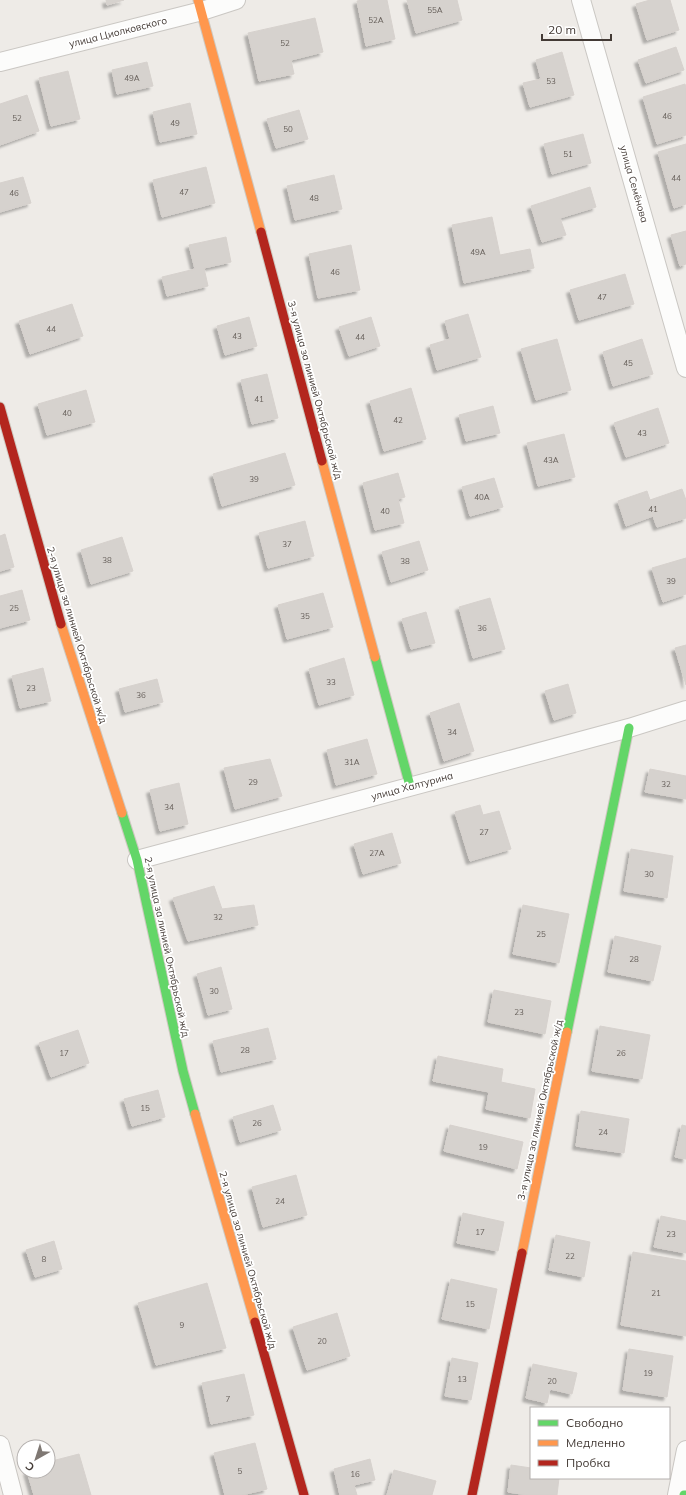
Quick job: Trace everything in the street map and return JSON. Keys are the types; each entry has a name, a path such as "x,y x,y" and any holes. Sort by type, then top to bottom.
{"street":[{"name":"улица Циолковского","path":"0,62 200,5 236,0"},
{"name":"улица Семёнова","path":"581,0 686,368"},
{"name":"3-я улица за линией Октябрьской ж/д","path":"200,5 410,786"},
{"name":"2-я улица за линией Октябрьской ж/д","path":"0,407 61,625 137,860 182,1071 304,1495"},
{"name":"улица Халтурина","path":"137,860 628,728 686,710"},
{"name":"3-я улица за линией Октябрьской ж/д","path":"472,1495 628,728"},
{"path":"0,1445 13,1495"},
{"path":"677,1495 686,1450"}],"building":[{"path":"106,0 124,0 107,5"},
{"path":"387,0 395,39 366,46 357,1"},
{"path":"407,0 457,0 462,20 416,33"},
{"path":"650,0 670,0 679,30 647,40 636,4"},
{"path":"315,18 323,52 291,60 294,74 259,81 248,33"},
{"path":"676,47 684,70 646,83 638,60"},
{"path":"562,52 574,95 530,107 523,83 541,79 536,60"},
{"path":"147,62 153,86 117,94 112,70"},
{"path":"68,71 80,119 51,126 39,78"},
{"path":"685,84 686,135 657,144 643,97"},
{"path":"27,95 39,131 0,145 0,104"},
{"path":"190,103 197,134 160,142 153,112"},
{"path":"299,110 308,139 276,148 267,119"},
{"path":"583,134 591,163 552,174 544,144"},
{"path":"686,144 686,204 674,208 658,152"},
{"path":"206,167 215,203 162,217 153,180"},
{"path":"334,175 342,209 295,220 287,186"},
{"path":"23,177 31,203 0,212 0,183"},
{"path":"590,187 596,207 560,218 566,235 542,242 531,206"},
{"path":"492,217 500,255 530,249 534,268 464,283 452,225"},
{"path":"686,231 686,264 680,266 671,235"},
{"path":"226,237 231,262 204,268 208,286 167,296 162,277 195,269 189,245"},
{"path":"351,245 360,290 318,298 309,254"},
{"path":"625,274 634,304 579,320 570,290"},
{"path":"72,304 83,336 30,354 19,321"},
{"path":"468,314 481,357 437,370 430,345 450,339 445,321"},
{"path":"249,317 257,346 225,355 217,326"},
{"path":"371,317 380,346 349,356 339,327"},
{"path":"557,339 571,390 536,400 521,349"},
{"path":"642,339 653,374 613,386 603,352"},
{"path":"267,374 278,418 252,424 241,380"},
{"path":"411,388 426,439 384,451 370,401"},
{"path":"86,390 95,422 47,435 38,404"},
{"path":"493,406 500,433 466,441 459,415"},
{"path":"658,408 669,443 626,457 614,423"},
{"path":"564,434 575,477 538,486 527,443"},
{"path":"285,453 295,485 222,506 213,474"},
{"path":"398,473 405,497 398,499 404,523 375,530 363,483"},
{"path":"494,478 503,507 470,516 462,487"},
{"path":"682,489 686,500 686,518 657,527 653,516 626,526 618,501 647,491 650,500"},
{"path":"305,521 314,556 268,568 259,533"},
{"path":"5,534 14,567 0,571 0,536"},
{"path":"122,537 133,571 91,584 81,550"},
{"path":"419,541 428,570 391,582 382,552"},
{"path":"686,558 686,594 663,602 652,568"},
{"path":"22,590 30,620 0,628 0,596"},
{"path":"323,593 333,627 287,639 278,605"},
{"path":"490,598 505,649 473,658 459,607"},
{"path":"426,612 435,643 411,649 402,619"},
{"path":"686,645 686,685 675,648"},
{"path":"344,658 354,695 319,705 309,669"},
{"path":"43,668 51,701 20,708 12,676"},
{"path":"157,679 163,702 125,712 119,689"},
{"path":"568,684 576,713 554,720 545,691"},
{"path":"459,703 474,751 444,761 430,713"},
{"path":"367,739 377,774 336,785 327,750"},
{"path":"270,759 282,796 235,809 224,768"},
{"path":"650,769 686,776 686,799 645,792"},
{"path":"179,783 188,824 160,831 150,790"},
{"path":"480,805 483,815 499,811 511,849 470,861 455,812"},
{"path":"392,833 401,863 363,874 354,844"},
{"path":"631,849 673,856 667,898 624,891"},
{"path":"214,886 222,909 254,905 258,925 188,941 173,898"},
{"path":"523,905 569,914 559,963 513,954"},
{"path":"615,936 661,946 653,981 608,972"},
{"path":"221,967 232,1009 208,1015 197,974"},
{"path":"494,990 551,1001 545,1034 488,1022"},
{"path":"600,1026 650,1035 642,1079 592,1071"},
{"path":"268,1028 276,1059 221,1072 213,1041"},
{"path":"78,1030 89,1063 51,1077 39,1043"},
{"path":"438,1056 503,1069 501,1082 535,1089 530,1118 486,1109 489,1092 433,1081"},
{"path":"158,1090 165,1117 132,1126 124,1099"},
{"path":"273,1105 281,1130 240,1142 233,1117"},
{"path":"581,1111 629,1119 624,1153 576,1146"},
{"path":"450,1125 523,1142 517,1169 444,1151"},
{"path":"682,1125 686,1126 686,1159 675,1157"},
{"path":"296,1175 307,1215 263,1227 252,1187"},
{"path":"463,1213 504,1222 498,1251 457,1243"},
{"path":"661,1216 686,1221 686,1253 654,1247"},
{"path":"556,1235 590,1242 584,1277 549,1270"},
{"path":"54,1241 62,1269 35,1277 26,1250"},
{"path":"633,1252 686,1261 686,1336 621,1325"},
{"path":"451,1279 497,1289 489,1329 442,1319"},
{"path":"207,1283 226,1348 156,1365 138,1303"},
{"path":"337,1313 350,1356 307,1370 293,1327"},
{"path":"629,1349 673,1356 667,1397 623,1390"},
{"path":"452,1358 478,1363 471,1400 445,1396"},
{"path":"533,1364 577,1373 572,1394 550,1389 547,1403 526,1398"},
{"path":"244,1374 254,1415 211,1424 202,1383"},
{"path":"255,1443 267,1489 242,1495 225,1495 214,1453"},
{"path":"79,1454 91,1495 34,1495 29,1479 56,1479 56,1460"},
{"path":"370,1459 375,1480 354,1485 357,1495 340,1495 334,1469"},
{"path":"511,1465 530,1468 530,1479 559,1479 557,1495 528,1495 508,1492"},
{"path":"394,1470 436,1481 432,1495 387,1495"}],"traffic: fast":[{"path":"375,657 410,786"},
{"path":"567,1032 629,728"},
{"path":"122,813 137,860 183,1071 195,1114"}],"traffic: slow":[{"path":"198,0 261,232"},
{"path":"322,461 375,657"},
{"path":"61,624 122,813"},
{"path":"522,1253 567,1032"},
{"path":"195,1114 255,1322"}],"traffic: jam":[{"path":"261,232 322,461"},
{"path":"0,407 61,624"},
{"path":"472,1495 522,1253"},
{"path":"255,1322 304,1495"}]}
